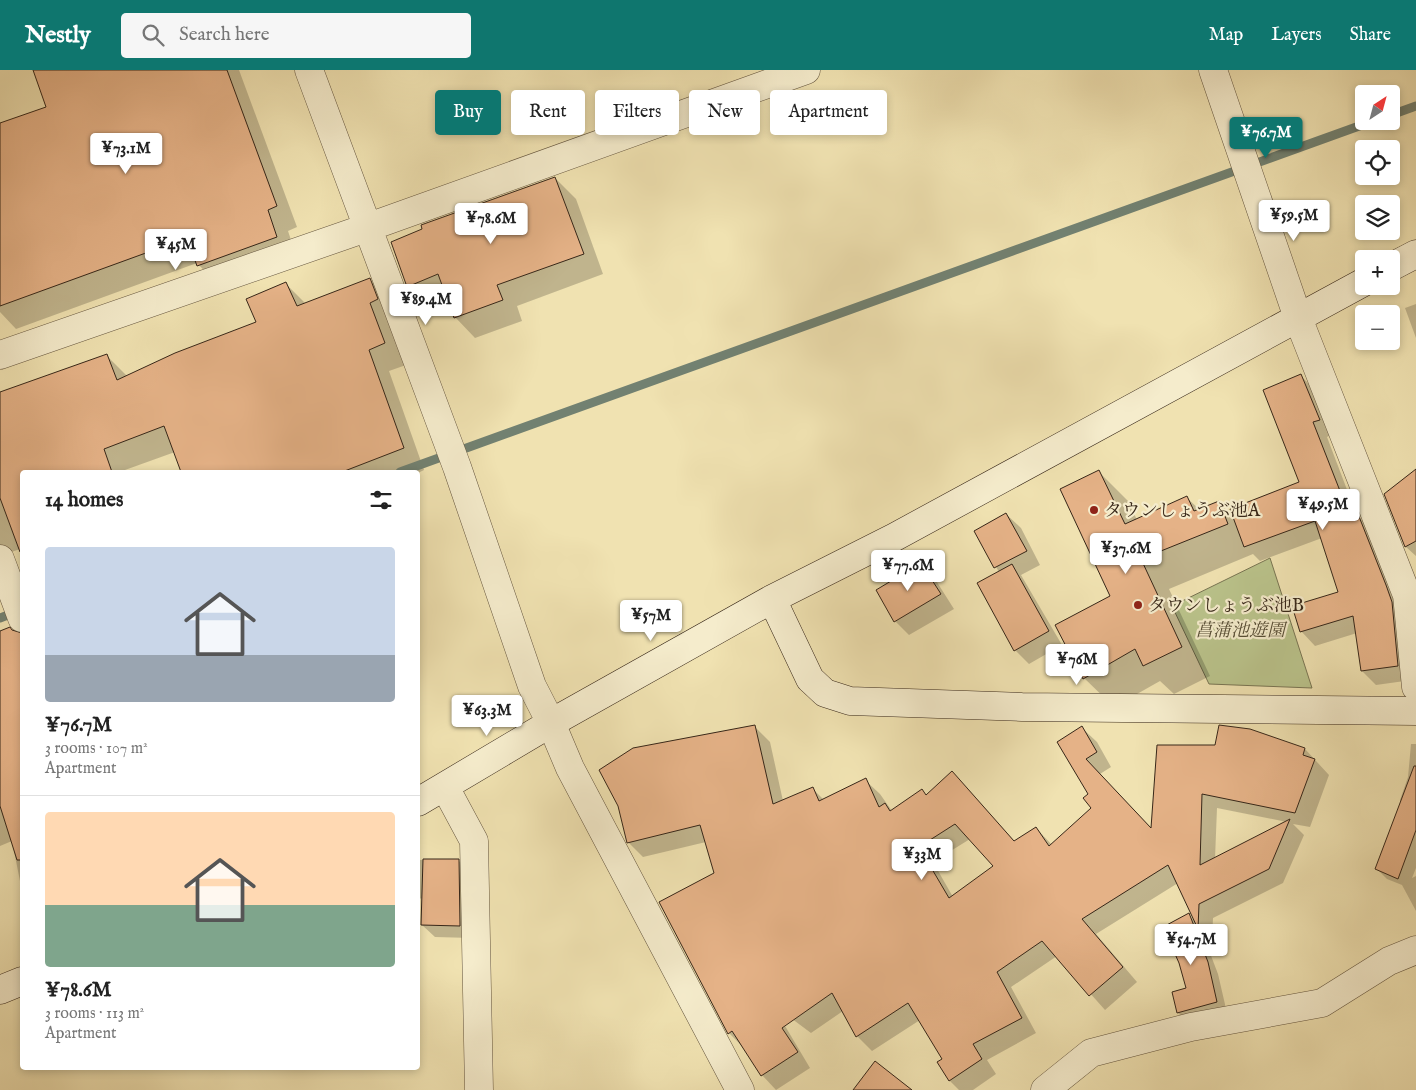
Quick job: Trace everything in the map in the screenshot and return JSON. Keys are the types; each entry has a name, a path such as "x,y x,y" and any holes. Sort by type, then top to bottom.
{"street":[{"path":"309,70 366,228 457,467 532,686 575,777 740,1090"},
{"path":"0,355 366,228 806,70"},
{"path":"1213,70 1298,318 1407,595 1416,687"},
{"path":"1400,262 1416,254"},
{"path":"420,801 551,723 772,599 893,538 1355,287"},
{"path":"0,559 19,610"},
{"path":"772,599 810,679 824,693 850,702 1022,707 1416,711"},
{"path":"445,787 474,841 479,1090"},
{"path":"1045,1090 1091,1053 1191,1027 1322,1003 1389,961 1416,950"},
{"path":"0,990 20,982"}],"green space":[{"name":"菖蒲池遊園","path":"1270,558 1312,688 1209,684 1172,606"}],"building":[{"path":"33,70 227,70 277,206 268,210 277,237 197,266 187,238 0,306 0,123 46,107"},
{"path":"555,177 584,254 497,285 503,300 454,318 438,274 407,287 391,242 422,229 421,225"},
{"path":"370,278 378,299 370,303 385,343 369,350 404,448 347,470 180,470 164,426 104,449 111,470 20,470 20,552 0,498 0,392 107,354 117,380 175,353 256,322 246,299 286,282 297,306"},
{"path":"1301,374 1320,420 1313,422 1351,519 1358,514 1392,602 1398,666 1361,671 1353,616 1300,632 1292,606 1338,592 1315,521 1244,547 1230,509 1299,482 1263,390"},
{"path":"1416,469 1416,541 1405,547 1384,494"},
{"path":"1099,470 1125,524 1187,496 1194,511 1219,501 1228,524 1141,559 1182,647 1143,666 1135,649 1083,679 1055,625 1110,596 1060,489"},
{"path":"1006,513 1027,551 994,568 974,531"},
{"path":"921,563 941,594 894,622 876,590"},
{"path":"1012,564 1049,631 1014,651 977,583"},
{"path":"10,627 12,630 20,632 20,860 17,860 0,806 0,631"},
{"path":"755,725 773,804 813,787 819,801 866,778 879,807 885,803 890,811 922,789 926,795 952,771 1014,841 1036,827 1049,846 1091,808 1083,798 1088,794 1057,742 1082,726 1097,752 1086,759 1151,828 1157,745 1215,745 1219,725 1250,729 1305,748 1303,755 1315,759 1295,813 1202,794 1200,865 1290,819 1269,869 1199,904 1198,929 1168,865 1082,919 1123,967 1089,996 1042,941 997,972 1022,1018 973,1044 982,1059 949,1081 937,1062 942,1059 908,1003 856,1037 832,993 782,1028 798,1052 761,1076 732,1031 728,1034 659,902 714,873 700,825 627,843 618,806 599,770 633,748","holes":["955,824 993,866 949,898 919,847"]},
{"path":"1414,766 1416,766 1416,830 1398,879 1375,869"},
{"path":"423,859 459,859 460,926 421,925"},
{"path":"1189,913 1208,962 1217,1002 1177,1013 1172,992 1186,988 1179,963 1163,927"},
{"path":"875,1061 912,1090 853,1090"}],"waterway":[{"path":"1400,112 1416,106"},
{"path":"406,470 1355,127"},
{"path":"0,618 18,611"}],"place":[{"name":"タウンしょうぶ池A","path":"1094,510"},
{"name":"タウンしょうぶ池B","path":"1138,605"}]}
